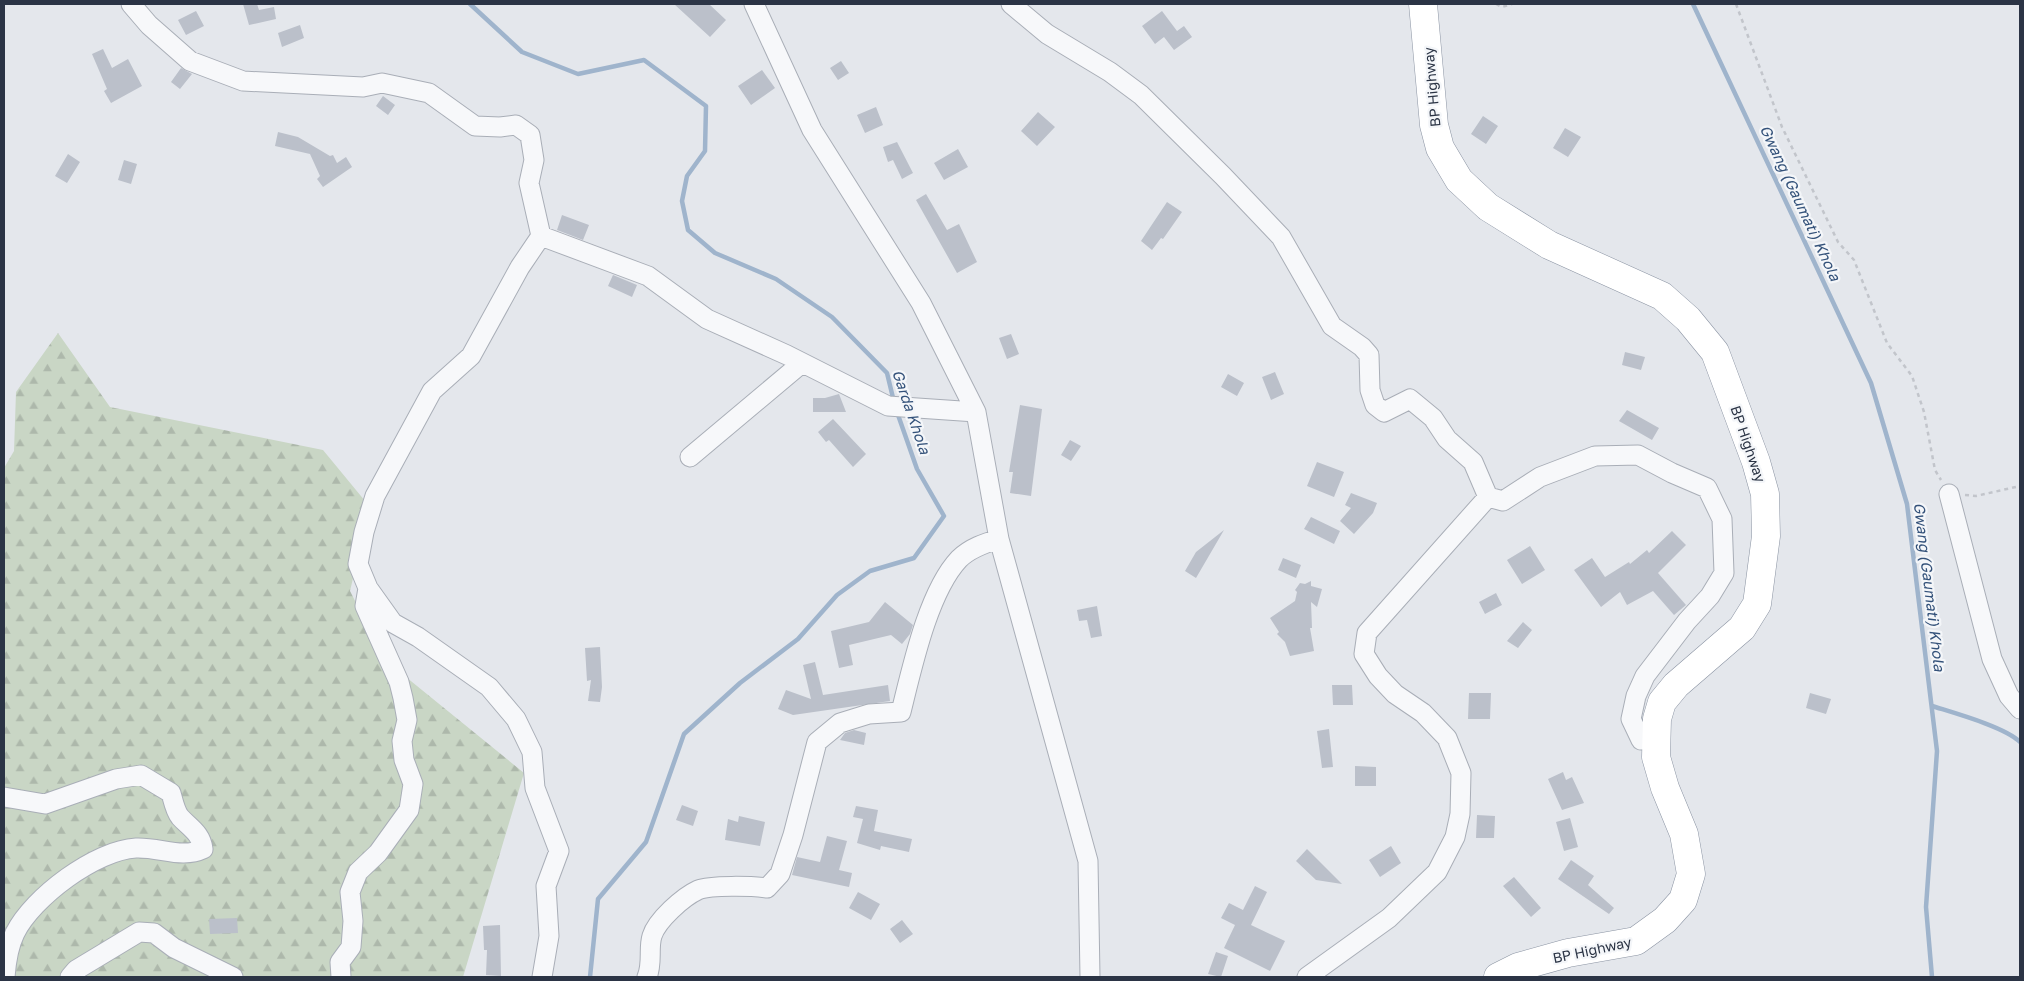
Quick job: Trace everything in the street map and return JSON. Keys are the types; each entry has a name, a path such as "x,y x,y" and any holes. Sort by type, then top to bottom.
{"highway":[{"name":"BP Highway","path":"1423,4 1434,125 1440,148 1459,180 1488,207 1549,245 1662,296 1688,319 1716,352 1756,462 1765,494 1766,536 1757,604 1742,628 1695,668 1662,702 1655,736 1656,757 1664,788 1684,834 1691,874 1683,900 1665,920 1636,941 1568,953 1518,967 1498,977"}],"street":[{"path":"131,4 149,26 190,62 243,81 363,87 382,83 429,93 475,126 500,128 516,125 525,129 530,135 534,160 529,183 541,236 520,267 471,356 432,391 375,496 364,532 358,564 368,588 393,623 418,637 489,687 516,719 532,752 534,788 559,851 546,886 549,936 542,977"},
{"path":"754,4 812,130 921,302 976,412 999,538 1088,861 1090,977"},
{"path":"1011,4 1048,34 1110,72 1141,95 1223,176 1281,237 1332,326 1362,347 1369,355 1370,390 1374,405 1384,412 1410,399 1433,418 1448,440 1472,462 1488,497"},
{"path":"541,236 648,276 707,319 888,406 912,406 976,412"},
{"path":"690,457 802,363"},
{"path":"1488,497 1503,501 1540,477 1595,456 1638,455 1672,473 1707,488 1722,519 1724,573 1710,596 1687,621 1645,676 1636,696 1631,719 1641,740 1655,736"},
{"path":"1949,494 1992,659 2009,696 2020,709"},
{"path":"1307,977 1389,918 1437,872 1456,837 1460,814 1461,773 1447,738 1423,712 1395,694 1378,676 1364,654 1366,633 1488,497"},
{"path":"648,977 651,968 652,936 666,914 699,890 748,886 767,888 780,874 793,835 817,742 840,723 869,714 900,712 924,630 938,592 959,560 980,544 999,538"},
{"path":"341,977 340,962 351,947 353,921 350,892 358,872 378,853 409,810 413,784 404,760 402,741 408,720 403,698 399,682 365,606 368,588"},
{"path":"4,797 45,804 116,779 141,775 171,793 178,815 198,834 202,840 203,849 191,855 136,848 99,857 66,879 40,900 15,933 5,977"},
{"path":"70,977 76,970 138,932 154,933 174,948 233,977"}],"path":[{"path":"1496,4 1502,6 1512,4"},
{"path":"1736,4 1782,127 1838,242 1854,260 1887,343 1912,376 1924,412 1935,470 1949,494 1976,496 2020,486"}],"green space":[{"path":"58,333 110,407 323,450 370,507 350,591 385,660 524,773 463,977 4,977 4,468 14,451 16,392"}],"building":[{"path":"243,4 257,4 259,10 274,7 276,19 249,25"},
{"path":"674,4 709,4 726,20 710,37"},
{"path":"196,11 204,26 186,35 178,20"},
{"path":"1162,11 1177,31 1184,26 1192,37 1174,50 1164,37 1155,44 1142,26"},
{"path":"300,25 304,38 282,47 278,33"},
{"path":"103,49 112,68 128,59 142,86 111,103 104,91 107,89 92,54"},
{"path":"841,61 849,73 838,80 830,68"},
{"path":"181,68 192,74 180,89 171,82"},
{"path":"762,70 775,88 751,105 738,86"},
{"path":"383,96 395,105 388,115 376,106"},
{"path":"876,107 883,125 865,133 857,115"},
{"path":"1038,112 1055,127 1037,146 1021,131"},
{"path":"1483,116 1498,126 1486,144 1471,134"},
{"path":"1565,128 1581,137 1568,157 1553,148"},
{"path":"278,132 298,137 330,156 333,155 337,163 346,157 352,167 323,187 317,179 320,176 310,154 275,146"},
{"path":"897,142 913,173 902,179 893,160 888,162 883,147"},
{"path":"958,149 968,167 944,180 934,163"},
{"path":"68,154 80,162 67,183 55,176"},
{"path":"124,160 137,164 131,184 118,180"},
{"path":"926,194 947,230 959,224 977,262 957,273 916,200"},
{"path":"1167,202 1182,212 1163,239 1161,238 1152,250 1141,241"},
{"path":"562,215 589,225 583,240 557,230"},
{"path":"613,275 637,285 632,297 608,286"},
{"path":"1011,334 1019,354 1007,359 999,338"},
{"path":"1625,352 1645,357 1641,370 1622,365"},
{"path":"1275,372 1284,394 1271,400 1262,377"},
{"path":"1228,374 1244,383 1237,396 1221,387"},
{"path":"839,394 846,412 813,412 813,398 825,398"},
{"path":"1020,405 1042,409 1031,496 1010,493 1013,472 1009,472"},
{"path":"1627,410 1659,428 1652,440 1619,421"},
{"path":"833,419 866,454 853,467 829,440 826,442 818,432"},
{"path":"1070,440 1081,446 1071,461 1061,455"},
{"path":"1317,462 1344,472 1334,497 1307,486"},
{"path":"1351,493 1377,503 1373,513 1354,534 1340,521 1351,508 1345,505"},
{"path":"1311,517 1340,531 1334,544 1304,529"},
{"path":"1224,530 1196,578 1185,571 1196,552"},
{"path":"1672,531 1686,545 1658,573 1686,605 1674,615 1653,591 1627,605 1620,592 1601,607 1574,570 1592,558 1605,577 1629,562 1630,564 1647,550 1649,553"},
{"path":"1530,546 1545,570 1522,584 1507,560"},
{"path":"1283,558 1301,565 1296,578 1278,570"},
{"path":"1311,581 1311,586 1322,589 1317,607 1311,602 1312,628 1310,628 1314,651 1290,656 1285,642 1277,634 1279,632 1270,618 1295,601 1297,592 1295,590 1300,583 1305,584"},
{"path":"1496,593 1502,605 1485,614 1479,602"},
{"path":"885,602 913,625 910,634 902,644 891,635 849,645 853,665 839,668 831,631 869,622"},
{"path":"1097,606 1102,636 1091,638 1087,620 1079,621 1077,610"},
{"path":"1523,622 1532,630 1518,648 1507,641"},
{"path":"600,647 602,687 600,702 588,701 591,680 587,681 585,648"},
{"path":"815,662 823,695 888,685 890,701 793,715 778,709 786,690 811,699 803,665"},
{"path":"1332,685 1352,685 1353,705 1333,705"},
{"path":"1469,693 1491,693 1490,719 1468,719"},
{"path":"1810,693 1831,699 1826,714 1806,708"},
{"path":"1329,729 1333,767 1322,768 1317,731"},
{"path":"854,730 866,733 864,745 840,740 845,733"},
{"path":"1355,766 1376,767 1376,786 1355,786"},
{"path":"1563,772 1566,780 1572,777 1584,803 1562,810 1548,779"},
{"path":"682,805 698,811 693,826 676,820"},
{"path":"856,806 878,810 874,831 912,839 909,852 881,846 880,850 857,843 863,819 853,817"},
{"path":"1477,815 1495,816 1494,838 1476,838"},
{"path":"739,816 765,822 760,846 725,840 728,819 738,822"},
{"path":"1570,818 1578,847 1564,851 1556,822"},
{"path":"827,836 847,841 839,870 852,873 849,887 792,875 797,857 820,862"},
{"path":"1391,846 1401,863 1380,877 1369,860"},
{"path":"1307,849 1342,884 1316,880 1296,861"},
{"path":"1571,860 1594,876 1588,885 1614,908 1609,914 1558,879"},
{"path":"1514,877 1541,908 1531,917 1503,886"},
{"path":"1255,886 1267,892 1251,925 1285,941 1270,971 1224,948 1235,925 1221,918 1229,903 1243,910"},
{"path":"858,892 880,904 871,920 849,908"},
{"path":"237,918 238,933 210,934 209,919"},
{"path":"902,920 913,934 900,943 890,929"},
{"path":"500,925 501,976 486,975 487,950 484,950 483,926"},
{"path":"1216,952 1228,956 1221,977 1208,974"}],"waterway":[{"name":"Garda Khola","path":"470,4 522,52 578,74 644,60 706,106 705,151 687,176 682,201 688,230 715,253 776,279 832,317 887,373 894,402"},
{"name":"Gwang (Gaumati) Khola","path":"1693,4 1871,383 1907,504 1937,751 1926,907 1932,977"},
{"path":"590,977 598,899 646,842 684,734 740,683 798,639 837,595 870,571 914,558 944,516 917,469 897,412"},
{"path":"1932,706 1991,726 2013,736 2020,742"}]}
